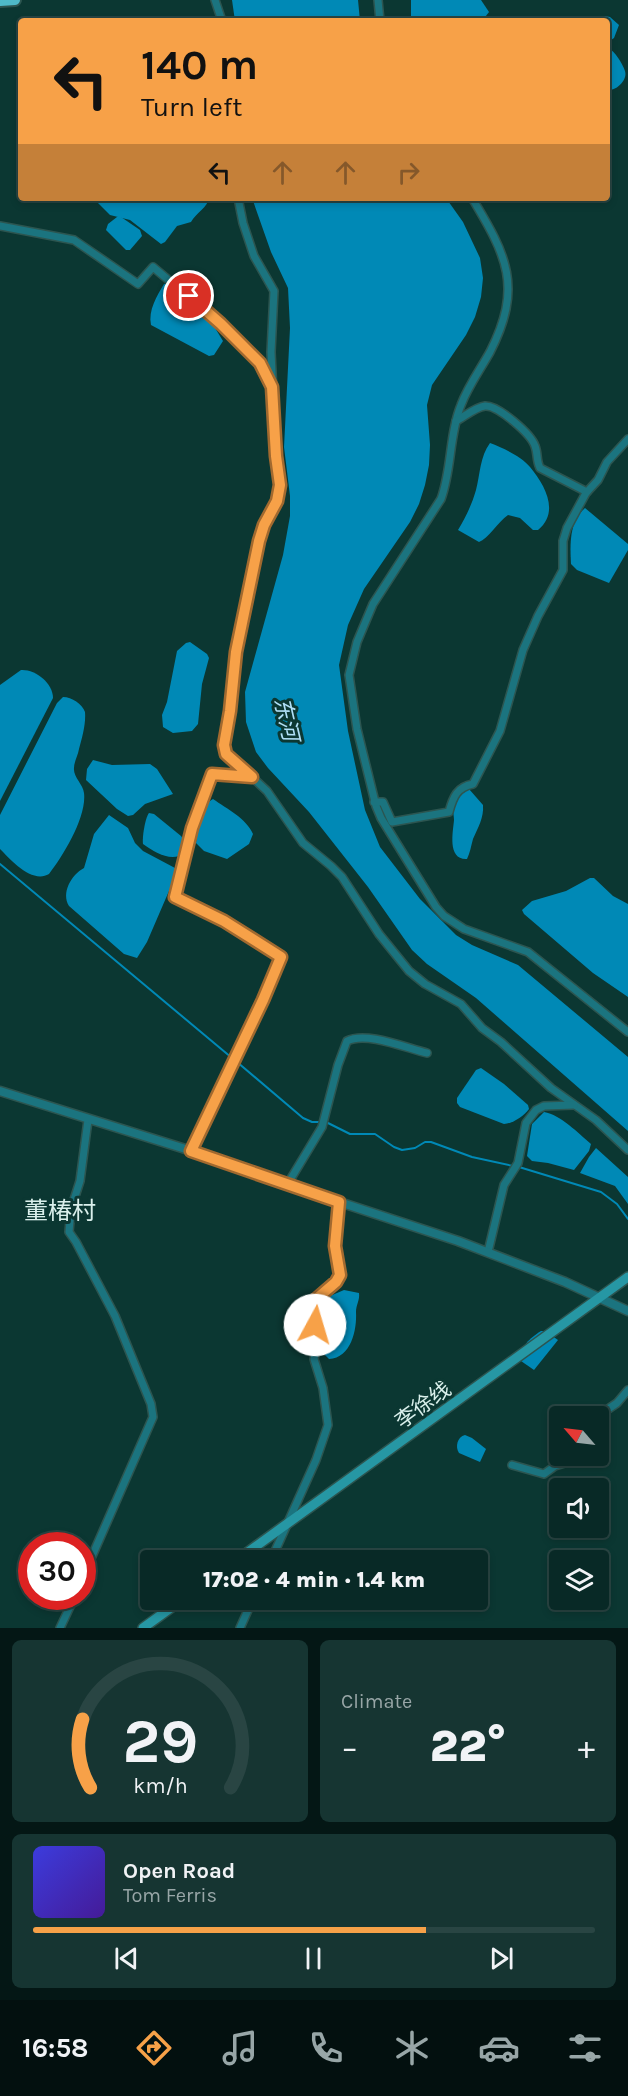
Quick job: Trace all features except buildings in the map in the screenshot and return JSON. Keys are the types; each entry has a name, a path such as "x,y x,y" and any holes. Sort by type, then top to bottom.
{"highway":[{"path":"0,1 15,0"}],"main road":[{"name":"李徐线","path":"251,1550 628,1277"},
{"path":"142,1628 167,1610"}],"street":[{"path":"215,0 221,18"},
{"path":"378,0 380,18"},
{"path":"239,201 254,256 274,291 271,332 272,387 280,485 277,501 264,525 259,541 236,652 224,745 226,754 275,800 303,843 342,877 379,934 409,971 425,984 458,1001 482,1029 501,1042 552,1088 605,1127 628,1150"},
{"path":"474,201 501,248 508,298 498,335 464,398 456,421 447,479 441,499 373,604 352,656 349,675 351,692 374,802 381,818 427,894 444,916 472,933 528,952 628,1032"},
{"path":"0,226 74,240 138,284 153,267 221,324 260,363 272,387"},
{"path":"456,421 482,407 489,406 496,409 530,436 536,446 540,468 587,492"},
{"path":"374,802 383,802 392,822 430,816 448,812 458,789 473,784 500,730 523,650 538,616 564,570 565,534 587,492 598,480 607,462 628,439"},
{"path":"191,1151 281,957 224,921 175,897 192,828 212,774 252,777"},
{"path":"287,1185 323,1122 344,1045 349,1039 387,1041 427,1053"},
{"path":"0,1091 191,1151 287,1185 422,1228 565,1282 628,1311"},
{"path":"488,1252 504,1185 516,1166 526,1123 530,1116 536,1110 548,1105 576,1106"},
{"path":"88,1120 80,1181 71,1209 69,1232 115,1316 153,1413 153,1420 96,1547"},
{"path":"276,1550 316,1460 328,1425 323,1388 314,1359 317,1344 313,1305 315,1299 336,1282 340,1275 335,1246 339,1202"},
{"path":"609,1408 628,1390"},
{"path":"513,1465 544,1474 555,1466"},
{"path":"60,1628 68,1610"},
{"path":"240,1628 248,1610"}],"water":[{"path":"232,0 358,0 360,18 235,18"},
{"path":"411,0 481,0 489,12 484,18 411,18"},
{"path":"610,17 619,25 614,38 610,41 610,18 600,18"},
{"path":"610,50 618,58 625,74 621,84 611,90"},
{"path":"96,201 208,201 191,222 177,226 161,244 130,220 110,215"},
{"name":"东河","path":"253,201 448,201 463,222 480,258 483,278 481,297 475,317 466,335 432,385 427,405 429,465 419,504 410,522 364,589 348,625 339,665 348,731 365,810 380,847 420,899 456,935 472,945 518,965 628,1057 628,1131 476,998 427,964 412,950 368,887 309,812 256,752 246,722 245,692 283,555 290,516 284,447 290,328 288,288 271,252"},
{"path":"117,217 121,217 140,230 142,236 130,250 126,250 106,230 108,224"},
{"path":"167,283 209,318 223,341 214,355 209,356 151,325 150,319 154,303 164,284"},
{"path":"490,443 517,456 530,467 545,490 549,507 545,523 538,530 533,530 520,518 508,515 486,538 479,542 458,530 473,500 482,460"},
{"path":"585,508 628,544 628,550 609,583 577,570 571,564 573,527"},
{"path":"190,642 209,658 202,684 198,724 192,731 173,733 163,727 162,715 167,702 177,651"},
{"path":"21,670 37,674 47,682 53,698 0,801 0,685"},
{"path":"63,697 70,698 82,706 85,712 84,731 74,768 84,793 84,803 73,836 61,857 49,874 36,876 22,869 0,849 0,815 57,703"},
{"path":"93,760 112,765 150,764 157,769 173,794 145,804 133,815 128,816 117,809 86,780 87,769"},
{"path":"469,789 483,805 483,810 467,859 456,855 452,838 454,803 464,790"},
{"path":"213,799 241,819 253,834 249,844 227,859 204,851 196,843 202,813"},
{"path":"149,813 154,814 181,836 183,839 179,856 165,856 143,844 144,828"},
{"path":"109,815 128,828 135,843 143,851 175,868 175,877 147,942 137,958 124,954 69,906 66,896 71,880 84,868 94,834"},
{"path":"594,878 613,896 628,904 628,997 593,973 522,910 532,901 566,891"},
{"path":"481,1068 528,1105 527,1112 514,1121 504,1124 460,1107 457,1098 476,1070"},
{"path":"544,1112 563,1121 591,1144 589,1151 574,1170 532,1161 527,1156 532,1124"},
{"path":"596,1148 628,1177 628,1204 615,1186 580,1173"},
{"path":"344,1290 359,1293 354,1335 343,1354 329,1359 323,1348 326,1331 322,1307 330,1296"},
{"path":"541,1331 545,1331 558,1340 534,1370 521,1361 521,1356 526,1343"},
{"path":"465,1435 486,1449 480,1462 459,1453 458,1442"}],"waterway":[{"path":"0,864 232,1058"},
{"path":"237,1062 303,1118 312,1122 321,1122"},
{"path":"326,1122 350,1134 375,1134 402,1150 431,1142 472,1157 513,1166"},
{"path":"519,1167 601,1192 617,1204 628,1219"}],"district":[{"name":"董椿村","path":"60,1211"}],"route":[{"path":"189,296 221,324 260,363 264,370 272,387 280,485 277,501 264,525 259,541 236,652 224,745 226,754 252,777 212,774 192,828 175,897 224,921 281,957 191,1151 339,1202 335,1246 340,1275 336,1282 314,1301 315,1325"}]}
